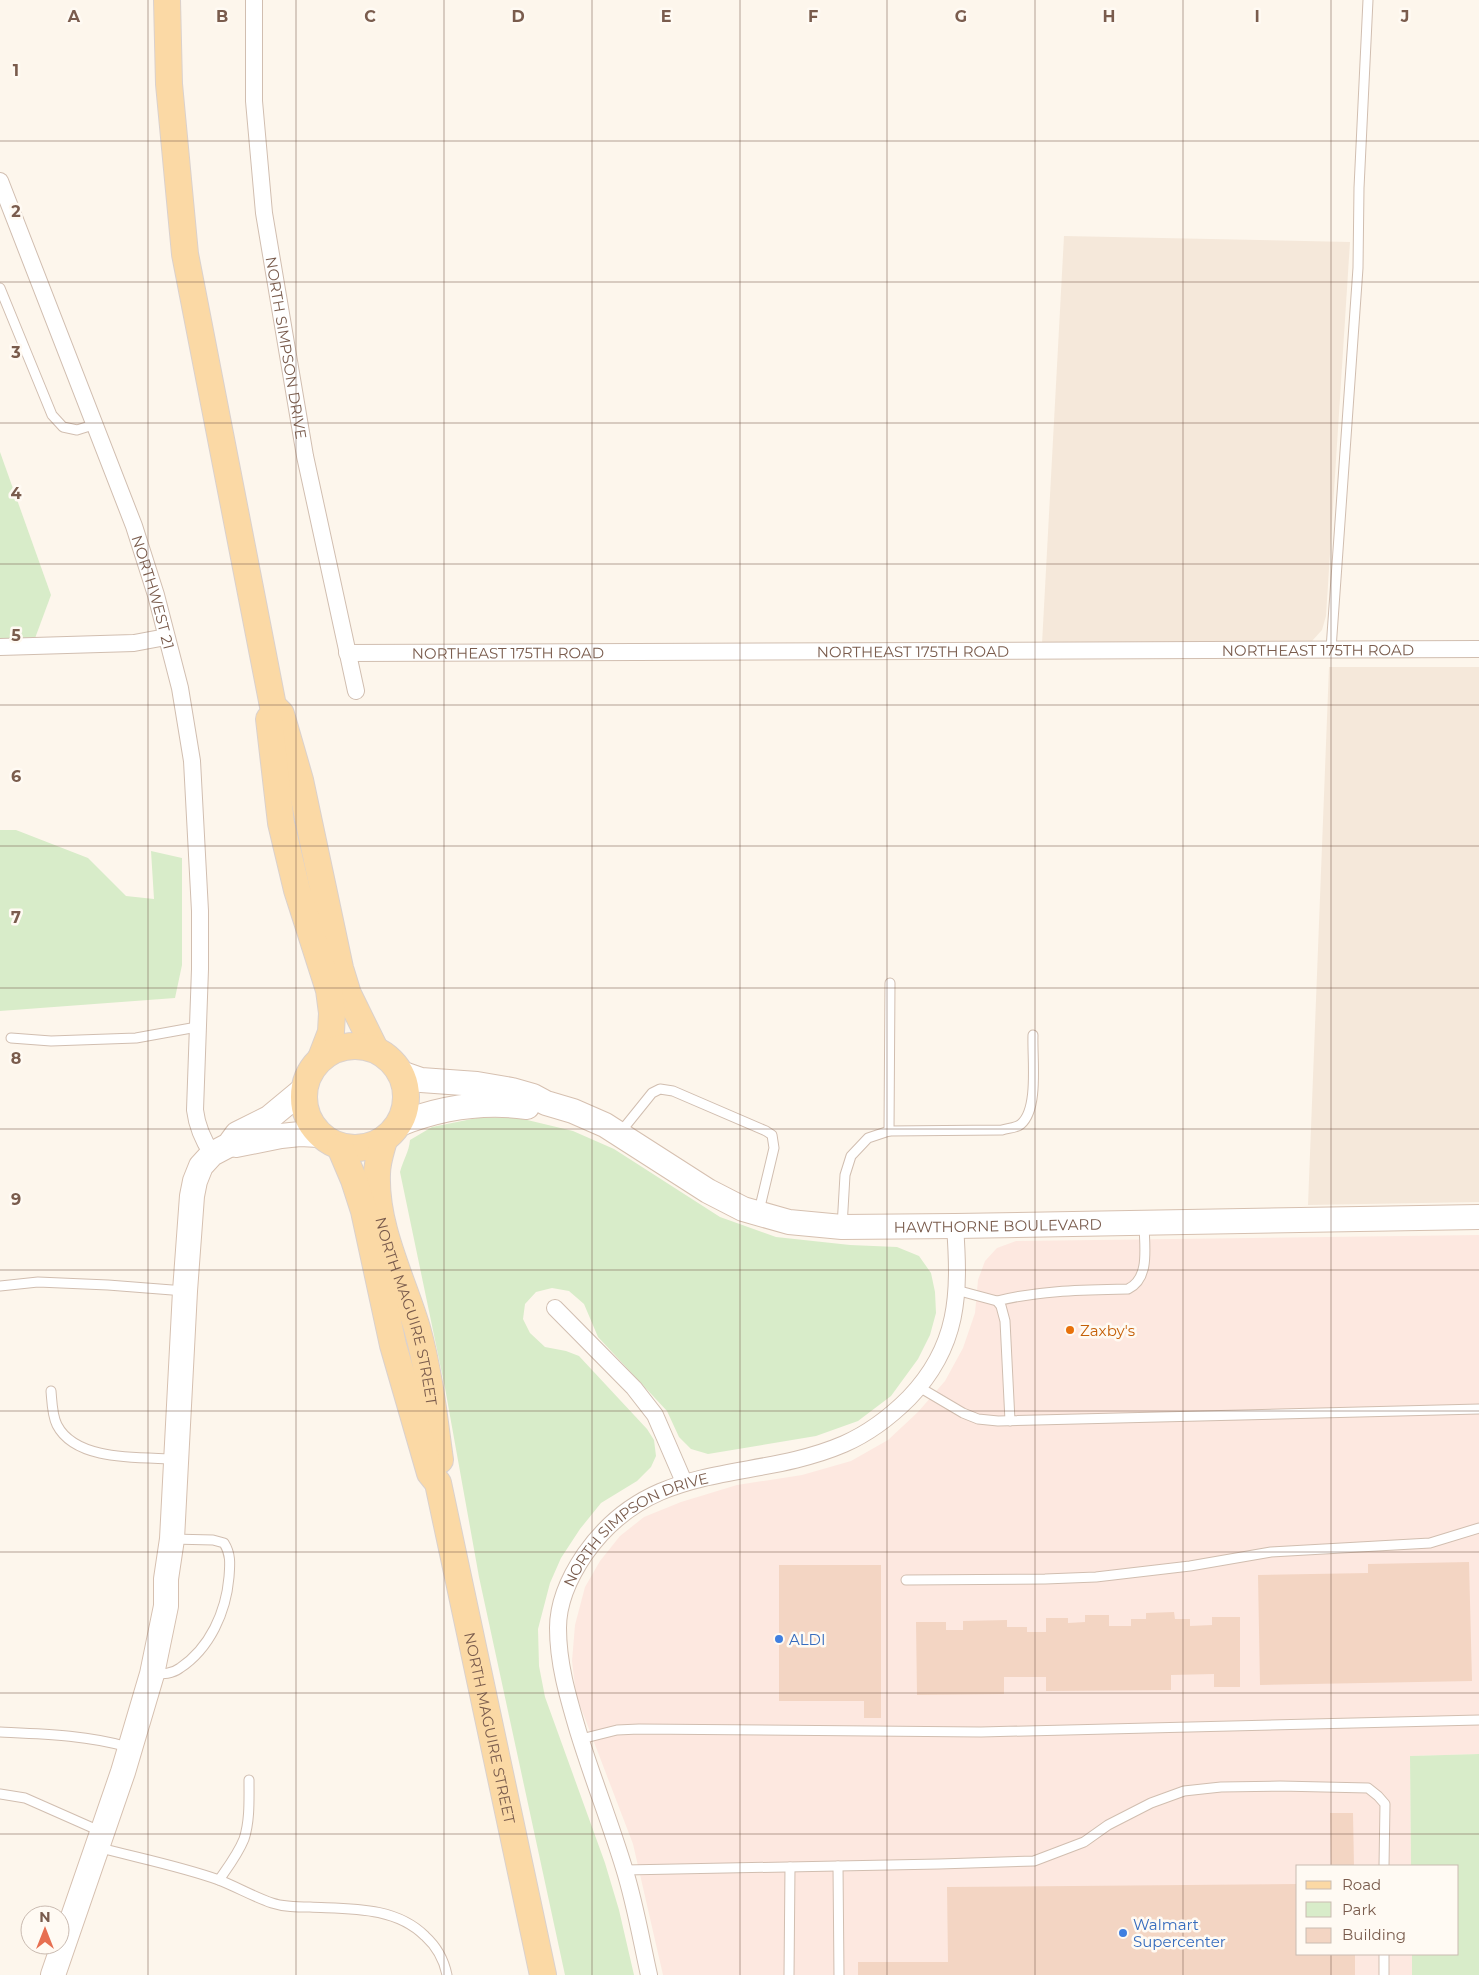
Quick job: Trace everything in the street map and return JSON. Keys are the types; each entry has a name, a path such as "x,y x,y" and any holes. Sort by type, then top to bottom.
{"main road":[{"path":"167,0 169,84 184,254 274,706 281,714 300,780 340,968 348,994 374,1049"},
{"path":"274,706 269,718 281,823 297,890 329,990 332,1013 332,1032 320,1058 307,1076 304,1089 308,1115 329,1141 353,1149 364,1148 392,1132 406,1101 405,1088 401,1073 385,1056 374,1049 352,1046 335,1050 320,1058"},
{"name":"NORTH MAGUIRE STREET","path":"392,1132 377,1172 380,1209 391,1251 417,1329 425,1362 442,1472 438,1483"},
{"name":"NORTH MAGUIRE STREET","path":"329,1141 354,1180 364,1211 393,1345 430,1473 438,1483 543,1975"}],"street":[{"name":"NORTH SIMPSON DRIVE","path":"254,0 254,101 264,213 305,456 356,690"},
{"name":"NORTHWEST 21","path":"0,181 96,424 134,526 156,594 180,688 192,761 200,910 196,1123 202,1137 221,1149"},
{"path":"0,648 134,642 166,637"},
{"name":"NORTHEAST 175TH ROAD","path":"347,652 1479,649"},
{"name":"HAWTHORNE BOULEVARD","path":"401,1073 421,1080 477,1084 512,1090 573,1111 605,1125 708,1191 743,1209 789,1222 842,1227 1479,1217"},
{"path":"53,1975 131,1748 152,1674 166,1606 166,1579 172,1539 185,1291 192,1196 196,1181 201,1166 237,1134 269,1118 304,1089"},
{"name":"HAWTHORNE BOULEVARD","path":"392,1132 424,1114 466,1105 511,1104 532,1107 546,1103"},
{"path":"221,1149 281,1136 300,1134 329,1141"},
{"name":"NORTH SIMPSON DRIVE","path":"649,1975 625,1870 564,1684 558,1627 562,1598 577,1566 596,1538 621,1515 658,1492 684,1482 783,1462 843,1444 869,1432 896,1411 919,1387 940,1357 949,1332 958,1264 955,1226"},
{"path":"555,1308 634,1388 655,1415 684,1482"}],"lane":[{"path":"1331,649 1358,268 1359,188 1368,0"},
{"path":"0,288 52,415 62,427 76,430 96,424"},
{"path":"889,1131 890,983"},
{"path":"11,1038 51,1041 136,1038 197,1027"},
{"path":"842,1227 845,1176 851,1156 868,1138 889,1131 1002,1130 1020,1126 1028,1116 1032,1101 1033,1035"},
{"path":"619,1134 652,1092 660,1090 680,1094 766,1131 772,1135 774,1148 758,1213"},
{"path":"956,1290 997,1301 1024,1294 1128,1289 1136,1286 1143,1272 1144,1223"},
{"path":"0,1286 38,1282 185,1291"},
{"path":"997,1301 1001,1306 1006,1321 1010,1421"},
{"path":"919,1387 978,1420 1010,1421 1479,1409"},
{"path":"51,1391 52,1410 57,1425 66,1438 80,1446 100,1454 176,1459"},
{"path":"906,1580 1096,1577 1190,1566 1271,1552 1430,1543 1479,1528"},
{"path":"152,1674 168,1674 179,1669 201,1650 222,1614 228,1592 230,1559 224,1544 213,1540 172,1539"},
{"path":"581,1739 617,1730 639,1729 981,1732 1479,1720"},
{"path":"0,1732 79,1736 103,1739 131,1748"},
{"path":"219,1880 244,1839 250,1780"},
{"path":"625,1870 1034,1861 1084,1842 1108,1825 1151,1803 1184,1791 1221,1787 1280,1786 1368,1788 1385,1804 1384,1865"},
{"path":"0,1794 25,1798 100,1840 219,1880 272,1904 386,1913 404,1920 419,1930 432,1943 440,1955 447,1975"},
{"path":"838,1866 839,1975"},
{"path":"788,1975 790,1867"},
{"path":"1384,1955 1384,1975"}],"shaded area":[{"path":"1064,236 1350,242 1326,616 1322,630 1312,641 1042,644"},
{"path":"1329,667 1479,667 1479,1202 1308,1205"},
{"path":"1479,1235 1479,1754 1410,1756 1411,1865 1296,1865 1296,1955 1412,1955 1412,1975 663,1975 633,1844 576,1695 572,1661 575,1625 585,1587 600,1561 620,1536 644,1517 681,1502 737,1485 802,1475 851,1461 888,1440 918,1412 945,1381 963,1348 975,1313 978,1280 985,1261 997,1248 1016,1241"}],"green space":[{"path":"0,452 51,595 34,641 0,641"},
{"path":"0,830 16,830 88,858 126,896 154,899 151,851 182,858 182,965 175,998 0,1011"},
{"path":"482,1117 519,1118 573,1131 614,1149 720,1217 776,1237 850,1245 897,1247 919,1256 931,1273 935,1292 936,1313 930,1335 918,1359 891,1396 858,1421 816,1436 708,1454 691,1449 679,1437 667,1411 598,1337 584,1304 569,1291 552,1288 536,1292 525,1304 523,1319 530,1333 545,1347 566,1351 579,1356 647,1429 654,1440 656,1456 651,1467 637,1481 601,1503 580,1529 561,1558 550,1583 538,1629 539,1666 545,1697 605,1863 619,1910 634,1975 565,1975 479,1577 445,1388 400,1172 410,1140 432,1127"},
{"path":"1479,1754 1479,1975 1412,1975 1412,1955 1459,1955 1459,1865 1411,1865 1410,1756"}],"building":[{"path":"1469,1562 1472,1681 1260,1685 1258,1575 1368,1573 1368,1564"},
{"path":"779,1565 881,1565 881,1718 864,1718 864,1701 779,1701"},
{"path":"1174,1612 1175,1619 1190,1619 1190,1626 1212,1625 1212,1617 1240,1617 1240,1687 1214,1687 1214,1674 1171,1675 1171,1690 1046,1691 1046,1677 1004,1677 1004,1694 917,1695 916,1622 946,1622 946,1630 963,1630 963,1621 1007,1620 1007,1627 1027,1627 1027,1632 1046,1632 1046,1618 1068,1618 1068,1623 1085,1622 1085,1615 1109,1615 1109,1626 1131,1626 1131,1619 1146,1619 1146,1613"},
{"path":"1330,1813 1353,1813 1354,1865 1331,1865"},
{"name":"Walmart Supercenter","path":"1296,1884 1296,1955 1355,1955 1355,1975 858,1975 858,1962 948,1962 947,1887"}],"place":[{"name":"Zaxby's","path":"1070,1330"},
{"name":"ALDI","path":"779,1639"},
{"name":"Walmart Supercenter","path":"1123,1933"}]}
